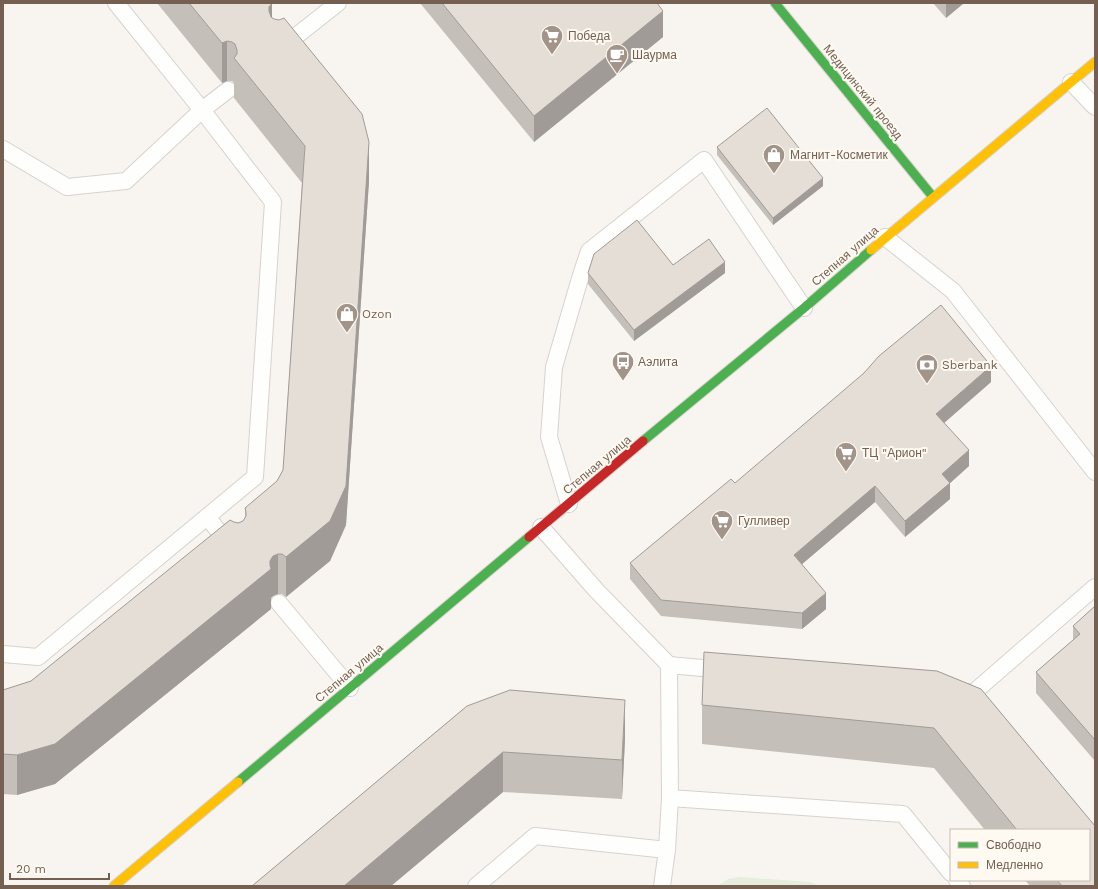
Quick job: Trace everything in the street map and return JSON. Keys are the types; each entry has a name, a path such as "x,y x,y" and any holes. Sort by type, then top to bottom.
{"street":[{"name":"Медицинский проезд","path":"775,3 933,197"},
{"name":"Степная улица","path":"114,886 804,308 885,237 1095,62"}],"lane":[{"path":"3,654 38,657 255,477 273,202 202,110 116,3"},
{"path":"278,50 338,3"},
{"path":"1071,82 1095,107"},
{"path":"3,149 67,187 126,181 202,110 228,90"},
{"path":"569,504 549,437 554,367 589,251 704,160 804,308"},
{"path":"885,237 953,291 1095,472"},
{"path":"207,517 237,553"},
{"path":"541,527 596,590 669,665 741,672"},
{"path":"943,690 974,692 1095,587"},
{"path":"278,603 350,688"},
{"path":"662,886 667,850 670,798 669,665"},
{"path":"670,798 902,814 950,872"},
{"path":"476,886 535,836 667,850"}],"green space":[{"path":"739,877 810,882 819,886 717,886 728,879"}],"building":[{"path":"189,3 272,3 269,7 271,17 279,20 284,18 362,114 369,142 346,486 330,521 286,557 282,554 273,556 270,561 271,569 55,744 17,755 3,754 3,690 31,681 230,520 238,523 243,521 246,516 245,508 277,481 283,470 305,146 234,58 237,54 235,44 227,41 222,43"},
{"name":"Победа","path":"442,3 657,3 663,11 534,116"},
{"name":"Магнит-Косметик","path":"767,108 823,178 773,218 717,147"},
{"path":"637,220 673,265 709,239 725,262 634,330 588,273 594,254"},
{"path":"941,305 991,366 936,414 969,450 942,474 950,483 905,521 875,486 794,555 826,593 802,613 661,600 630,563 731,479 735,483 864,373 879,356"},
{"path":"1095,606 1095,740 1036,672 1080,634 1073,626"},
{"path":"704,652 937,671 981,689 1095,826 1095,886 1062,886 1058,881 1090,881 1090,829 1016,829 934,728 702,705"},
{"path":"510,690 625,700 622,760 503,752 344,886 252,886 467,706"}],"traffic: fast":[{"path":"775,3 933,197"},
{"path":"643,441 804,308 871,250"},
{"path":"238,782 529,537"}],"traffic: slow":[{"path":"871,250 1095,62"},
{"path":"114,886 238,782"}],"traffic: jam":[{"path":"529,537 643,441"}],"place":[{"name":"Победа","path":"552,56"},
{"name":"Шаурма","path":"617,74"},
{"name":"Магнит-Косметик","path":"774,174"},
{"name":"Ozon","path":"347,334"},
{"name":"Аэлита","path":"623,382"},
{"name":"Sberbank","path":"927,384"},
{"name":"ТЦ \"Арион\"","path":"846,472"},
{"name":"Гулливер","path":"722,540"}]}
